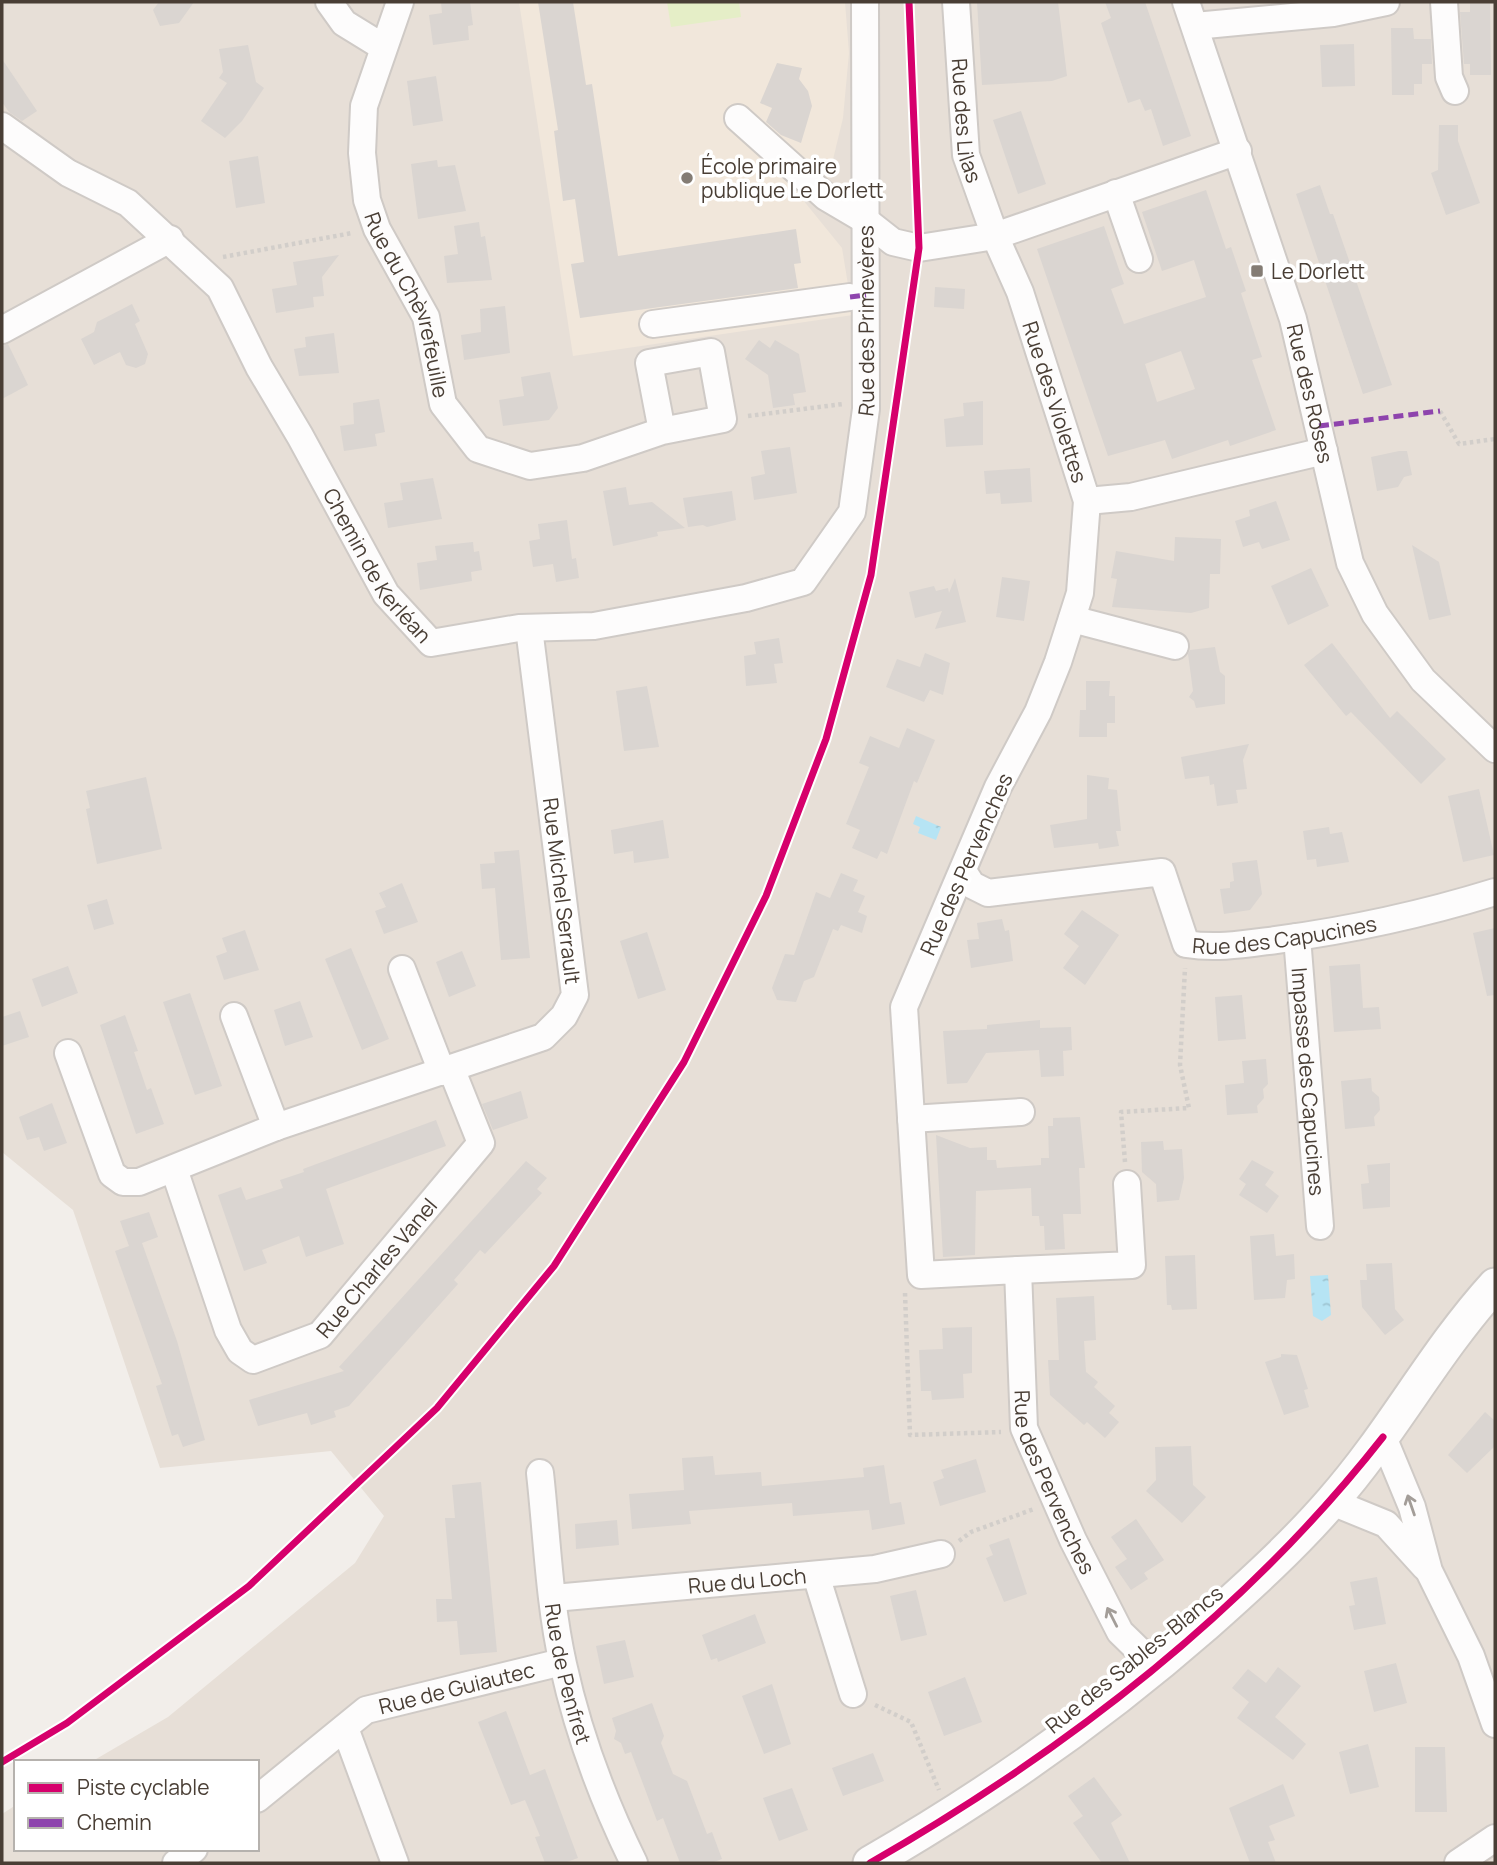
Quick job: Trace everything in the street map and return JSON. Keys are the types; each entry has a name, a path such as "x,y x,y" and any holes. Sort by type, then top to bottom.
{"street":[{"path":"329,2 344,23 383,47"},
{"name":"Rue du Chèvrefeuille","path":"400,2 365,106 362,153 367,200 377,229 426,317 443,404 478,449 530,466 583,458 662,431 723,419"},
{"name":"Rue des Primevères","path":"803,582 852,512 866,401 865,2"},
{"name":"Rue des Lilas","path":"956,2 966,155 995,236"},
{"path":"1191,14 1385,2"},
{"path":"1444,2 1450,77 1455,91"},
{"name":"Rue des Roses","path":"1191,14 1293,319 1350,563 1375,614 1423,680 1495,749"},
{"path":"738,118 826,197 865,220 893,242 919,248 995,236 1238,151"},
{"name":"Chemin de Kerléan","path":"2,126 68,173 128,203 220,288 259,367 386,594 431,643 519,628 594,626 746,598 803,582"},
{"path":"1116,193 1139,259"},
{"name":"Rue des Violettes","path":"995,236 1020,292 1087,501 1131,497 1324,451"},
{"path":"2,330 170,239"},
{"path":"653,324 850,297"},
{"path":"662,431 649,363 711,352 723,419"},
{"name":"Rue des Pervenches","path":"922,1275 904,1007 998,787 1038,712 1072,619 1080,593 1087,501"},
{"path":"1072,619 1175,646"},
{"name":"Rue Michel Serrault","path":"68,1053 112,1174 123,1182 139,1182 276,1127 543,1037 564,1016 575,995 529,628"},
{"name":"Rue des Capucines","path":"963,871 972,885 988,894 1162,872 1186,944 1212,948 1297,937 1423,914 1495,892"},
{"name":"Impasse des Capucines","path":"1297,937 1320,1226"},
{"path":"402,969 446,1070"},
{"path":"234,1016 276,1127"},
{"name":"Rue Charles Vanel","path":"174,1169 228,1330 240,1351 253,1360 264,1356 320,1335 481,1143 446,1070"},
{"path":"911,1118 1021,1112"},
{"path":"922,1275 1132,1265 1127,1184"},
{"name":"Rue des Pervenches","path":"1018,1270 1024,1428 1055,1502 1120,1632 1156,1667"},
{"name":"Rue des Sables-Blancs","path":"870,1863 954,1815 1057,1745 1156,1667 1246,1589 1332,1502 1383,1437 1466,1317 1495,1285"},
{"path":"1383,1437 1412,1507 1429,1571"},
{"name":"Rue de Penfret","path":"540,1474 562,1662 584,1743 617,1828 634,1863"},
{"path":"1332,1502 1386,1524 1429,1571 1483,1654 1495,1724"},
{"name":"Rue du Loch","path":"554,1598 875,1569 941,1554"},
{"path":"816,1575 853,1694"},
{"name":"Rue de Guiautec","path":"259,1796 366,1710 562,1662"},
{"path":"345,1728 395,1863"},
{"path":"1458,1863 1495,1838"},
{"path":"176,1863 191,1851"}],"path":[{"path":"193,262 352,233"},
{"path":"723,419 866,401"},
{"path":"1440,411 1459,444 1495,439"},
{"path":"1127,1184 1121,1112 1189,1108 1180,1065 1186,944"},
{"path":"922,1275 905,1277 910,1435 998,1432 1024,1428"},
{"path":"941,1554 971,1532 1055,1502"},
{"path":"853,1694 911,1722 939,1791 954,1815"}],"shaded area":[{"path":"2,2 1495,2 1495,1863 2,1863 2,1814 14,1806 14,1851 259,1851 259,1760 94,1760 168,1717 355,1563 384,1516 331,1451 160,1468 73,1210 2,1152"},
{"name":"École primaire publique Le Dorlett","path":"519,2 845,2 849,53 843,118 829,176 826,180 816,180 803,200 842,248 853,315 573,356"}],"green space":[{"path":"667,2 739,2 741,17 671,27"}],"water":[{"path":"916,816 941,827 936,840 918,833 920,827 913,824"},
{"path":"1328,1275 1331,1315 1322,1321 1313,1316 1310,1276"}],"building":[{"path":"159,2 194,2 179,23 160,26 153,10"},
{"path":"441,2 470,2 473,25 468,26 469,40 433,45 429,15 442,13"},
{"path":"538,2 573,2 586,85 592,84 618,256 796,229 801,263 794,264 798,288 580,318 571,264 584,262 575,199 563,201 554,131 558,130"},
{"path":"977,2 1058,2 1067,76 1052,81 982,85"},
{"path":"1105,2 1145,2 1191,136 1163,146 1151,109 1145,111 1140,99 1128,103 1101,23 1111,18"},
{"path":"1470,2 1490,2 1491,75 1470,75 1470,64 1464,64 1460,12 1470,12"},
{"path":"1391,28 1413,28 1414,39 1431,39 1432,64 1422,64 1422,84 1414,84 1414,95 1392,95"},
{"path":"1354,44 1355,86 1322,87 1320,45"},
{"path":"248,45 256,82 264,88 242,121 225,138 201,121 227,83 219,78 223,72 219,49"},
{"path":"2,59 37,111 22,121 9,112 2,102"},
{"path":"777,63 802,68 799,79 808,91 812,106 801,143 781,135 766,122 772,108 760,103"},
{"path":"436,76 443,121 413,126 407,81"},
{"path":"1021,111 1046,184 1018,194 993,120"},
{"path":"1439,125 1458,125 1458,141 1480,203 1446,215 1431,173 1438,170"},
{"path":"258,156 265,203 236,208 229,161"},
{"path":"437,160 438,167 455,165 466,211 418,219 411,164"},
{"path":"1320,185 1330,214 1333,214 1392,385 1363,394 1296,194"},
{"path":"1206,190 1226,249 1231,247 1246,291 1241,293 1262,357 1252,360 1276,430 1230,446 1228,440 1172,459 1165,440 1108,456 1037,249 1104,226 1124,284 1111,289 1124,324 1206,297 1194,260 1162,271 1142,212","holes":["1181,351 1195,389 1157,402 1145,364"]},
{"path":"479,222 481,237 485,236 492,280 447,283 444,256 458,254 454,226"},
{"path":"339,255 322,277 324,296 313,297 314,307 276,313 272,289 297,285 293,262"},
{"path":"935,287 965,289 964,309 934,307"},
{"path":"132,304 140,321 135,324 148,354 145,364 136,368 126,365 120,352 94,365 81,339 94,332 97,322"},
{"path":"505,306 510,353 464,360 461,335 481,332 480,309"},
{"path":"334,333 339,373 299,376 294,349 306,347 305,337"},
{"path":"759,340 770,348 775,340 799,354 806,392 793,394 795,405 773,408 768,375 745,359"},
{"path":"8,344 28,385 2,399 2,346"},
{"path":"550,372 558,408 549,420 503,426 499,400 524,396 521,377"},
{"path":"379,399 385,432 375,434 377,446 344,451 340,426 354,424 353,403"},
{"path":"983,401 983,445 946,447 944,419 964,416 963,403"},
{"path":"790,447 797,493 754,500 751,477 765,474 761,451"},
{"path":"1407,451 1412,475 1404,477 1398,487 1377,491 1371,457"},
{"path":"1030,468 1032,502 1001,504 1000,493 986,494 984,471"},
{"path":"433,478 442,519 388,528 384,503 403,500 400,483"},
{"path":"626,487 629,505 652,502 685,528 657,532 658,536 613,546 603,491"},
{"path":"732,491 736,520 707,527 688,527 683,498"},
{"path":"1276,501 1290,540 1262,549 1259,542 1243,547 1235,521 1250,516 1249,510"},
{"path":"567,520 572,559 576,558 579,578 556,582 553,564 533,567 529,541 540,539 538,524"},
{"path":"1175,537 1221,539 1220,574 1210,574 1209,608 1191,613 1112,607 1117,579 1111,578 1116,551 1174,561"},
{"path":"473,542 474,552 479,551 482,570 471,572 472,581 420,590 417,563 437,560 435,546"},
{"path":"1412,545 1439,562 1451,615 1429,620"},
{"path":"1311,568 1329,606 1288,625 1271,586"},
{"path":"1002,577 1030,581 1024,621 996,617"},
{"path":"955,578 966,622 935,629 942,611 915,618 909,592 934,586 936,591 948,588 949,593"},
{"path":"779,638 783,663 774,664 777,683 746,686 744,656 756,654 754,642"},
{"path":"1332,643 1390,718 1397,711 1446,759 1421,784 1351,712 1346,716 1304,665"},
{"path":"1215,647 1220,672 1225,676 1225,704 1196,708 1189,697 1193,691 1188,654 1190,650"},
{"path":"925,653 950,663 943,695 930,690 924,702 886,687 897,659 920,667"},
{"path":"1086,681 1110,681 1109,696 1115,696 1115,723 1107,723 1107,737 1079,737 1080,710 1086,710"},
{"path":"647,686 659,747 624,751 616,691"},
{"path":"907,728 935,740 917,783 914,781 887,854 881,851 877,859 852,848 860,830 846,824 869,767 859,763 870,736 899,748"},
{"path":"1249,744 1243,760 1247,789 1236,790 1238,803 1217,806 1214,784 1210,785 1209,776 1185,779 1181,757"},
{"path":"1087,775 1109,778 1108,789 1117,790 1121,831 1116,831 1119,846 1099,849 1098,843 1054,848 1050,825 1087,819"},
{"path":"146,777 162,849 97,864 86,809 90,808 86,791"},
{"path":"1479,789 1494,855 1463,862 1448,796"},
{"path":"663,820 669,858 634,863 633,851 614,854 611,830"},
{"path":"1329,827 1330,834 1342,832 1349,862 1317,867 1316,859 1307,860 1303,831"},
{"path":"519,850 530,958 501,960 495,888 482,889 480,864 495,863 494,852"},
{"path":"1257,860 1262,894 1250,910 1224,914 1220,889 1230,888 1230,882 1234,881 1232,863"},
{"path":"841,873 858,880 853,891 865,896 858,912 867,916 862,933 841,925 838,931 833,929 814,977 804,981 796,1002 777,1000 772,988 785,954 794,955 816,892 830,898"},
{"path":"402,883 418,922 384,934 375,911 386,907 379,893"},
{"path":"107,899 114,924 94,930 87,905"},
{"path":"1082,910 1119,935 1085,985 1063,968 1079,946 1064,934"},
{"path":"1002,919 1005,931 1009,930 1013,961 971,968 967,940 979,939 977,923"},
{"path":"1495,928 1495,995 1487,996 1473,933"},
{"path":"245,930 259,970 224,980 216,956 227,952 222,938"},
{"path":"647,932 666,990 638,999 620,941"},
{"path":"351,948 389,1039 362,1050 325,959"},
{"path":"462,951 476,986 449,997 436,962"},
{"path":"1360,964 1363,1008 1379,1007 1381,1029 1334,1032 1329,966"},
{"path":"68,966 78,993 42,1007 32,979"},
{"path":"190,993 222,1086 195,1095 163,1002"},
{"path":"1242,995 1246,1039 1218,1041 1215,997"},
{"path":"300,1001 313,1037 285,1046 274,1010"},
{"path":"20,1011 29,1037 2,1046 2,1017"},
{"path":"125,1015 138,1051 134,1052 147,1090 151,1088 164,1124 136,1134 100,1025"},
{"path":"1040,1020 1040,1028 1071,1027 1072,1050 1063,1051 1064,1076 1041,1077 1039,1050 986,1053 967,1083 947,1084 943,1031 987,1029 987,1025"},
{"path":"1266,1059 1268,1084 1263,1089 1264,1098 1257,1106 1258,1113 1227,1115 1225,1085 1244,1083 1242,1061"},
{"path":"1371,1078 1372,1091 1379,1097 1380,1110 1374,1117 1375,1126 1345,1129 1341,1081"},
{"path":"521,1091 528,1118 493,1130 482,1104"},
{"path":"52,1103 67,1143 44,1151 39,1137 27,1140 19,1117"},
{"path":"1080,1117 1085,1168 1079,1168 1081,1214 1063,1214 1065,1249 1045,1250 1044,1226 1040,1226 1039,1216 1032,1216 1031,1188 976,1191 975,1255 943,1257 936,1135 970,1148 987,1147 987,1160 996,1160 997,1168 1041,1165 1041,1158 1049,1158 1048,1126 1053,1126 1053,1118"},
{"path":"436,1120 446,1146 326,1189 344,1244 306,1257 299,1236 262,1250 267,1263 244,1271 218,1195 241,1187 246,1200 283,1188 280,1180 304,1172 303,1169"},
{"path":"1163,1141 1164,1150 1182,1149 1184,1178 1179,1200 1157,1202 1156,1184 1142,1172 1141,1142"},
{"path":"1252,1160 1274,1172 1265,1185 1279,1196 1267,1213 1239,1195 1246,1184 1239,1179"},
{"path":"526,1161 547,1178 537,1189 542,1193 485,1254 480,1250 454,1280 458,1284 349,1406 334,1411 336,1417 311,1425 307,1413 258,1426 249,1400 344,1371 339,1367"},
{"path":"1390,1163 1390,1207 1363,1209 1361,1184 1369,1183 1367,1165"},
{"path":"149,1212 158,1237 142,1243 177,1341 205,1440 183,1447 178,1434 172,1436 156,1386 162,1384 115,1251 129,1246 120,1221"},
{"path":"1274,1234 1276,1256 1294,1254 1295,1279 1287,1280 1285,1298 1254,1300 1250,1236"},
{"path":"1195,1255 1197,1309 1172,1310 1171,1305 1167,1305 1165,1256"},
{"path":"1392,1263 1395,1309 1404,1320 1385,1335 1362,1307 1360,1280 1367,1280 1366,1264"},
{"path":"1094,1296 1096,1340 1084,1341 1086,1372 1098,1382 1094,1387 1115,1406 1109,1413 1119,1422 1105,1438 1087,1422 1084,1425 1050,1395 1048,1360 1059,1360 1056,1298"},
{"path":"972,1327 972,1373 963,1374 964,1398 932,1400 931,1391 921,1391 919,1350 943,1349 942,1328"},
{"path":"1281,1354 1297,1355 1308,1389 1304,1390 1309,1407 1284,1415 1265,1362 1281,1357"},
{"path":"1485,1412 1495,1421 1495,1446 1467,1473 1448,1455"},
{"path":"1191,1446 1193,1485 1206,1497 1182,1523 1146,1491 1156,1480 1155,1447"},
{"path":"713,1456 715,1475 761,1472 762,1486 864,1477 863,1468 884,1465 890,1504 901,1502 905,1524 872,1530 869,1510 793,1516 792,1503 689,1511 691,1524 632,1529 629,1494 684,1490 682,1458"},
{"path":"976,1459 986,1492 940,1506 933,1482 944,1478 941,1470"},
{"path":"481,1482 497,1652 460,1655 457,1621 437,1622 436,1599 452,1599 445,1518 455,1518 452,1485"},
{"path":"1136,1519 1164,1560 1144,1573 1148,1579 1131,1590 1115,1567 1127,1559 1111,1537"},
{"path":"617,1520 619,1545 576,1549 575,1524"},
{"path":"1009,1538 1027,1594 1004,1602 986,1558 993,1555 989,1545"},
{"path":"1377,1577 1386,1624 1354,1630 1349,1606 1355,1605 1350,1582"},
{"path":"916,1590 927,1635 901,1641 890,1596"},
{"path":"755,1614 766,1643 718,1662 717,1658 711,1660 702,1635"},
{"path":"625,1640 634,1677 604,1684 596,1646"},
{"path":"1396,1663 1407,1703 1374,1712 1364,1671"},
{"path":"1278,1667 1301,1686 1275,1717 1306,1744 1293,1760 1237,1718 1249,1702 1232,1688 1248,1669 1266,1683"},
{"path":"965,1677 982,1722 944,1736 928,1692"},
{"path":"772,1684 791,1744 764,1754 742,1696"},
{"path":"652,1703 664,1736 661,1743 673,1774 687,1781 707,1834 712,1832 722,1859 711,1863 680,1863 663,1818 657,1821 631,1752 625,1754 621,1743 614,1739 616,1731 612,1718"},
{"path":"506,1711 530,1775 545,1769 578,1858 564,1863 545,1863 535,1837 540,1836 525,1800 511,1805 478,1722"},
{"path":"1368,1744 1379,1787 1350,1794 1339,1752"},
{"path":"1415,1747 1445,1747 1447,1812 1415,1812"},
{"path":"873,1753 884,1781 843,1796 832,1768"},
{"path":"1094,1777 1122,1815 1111,1823 1130,1863 1102,1863 1073,1823 1083,1816 1068,1796"},
{"path":"1283,1784 1295,1816 1269,1826 1275,1840 1268,1842 1276,1863 1250,1863 1229,1808"},
{"path":"792,1788 808,1830 779,1841 763,1798"}],"marked path":[{"path":"850,297 866,295"},
{"path":"1319,426 1440,411"}],"cycle path":[{"path":"2,1762 67,1723 249,1586 437,1408 554,1266 684,1062 766,896 826,739 871,575 919,248 909,2"},
{"path":"870,1863 1012,1774 1147,1675 1271,1563 1329,1502 1383,1437"}],"place":[{"name":"École primaire publique Le Dorlett","path":"687,178"},
{"name":"Le Dorlett","path":"1257,271"}]}
